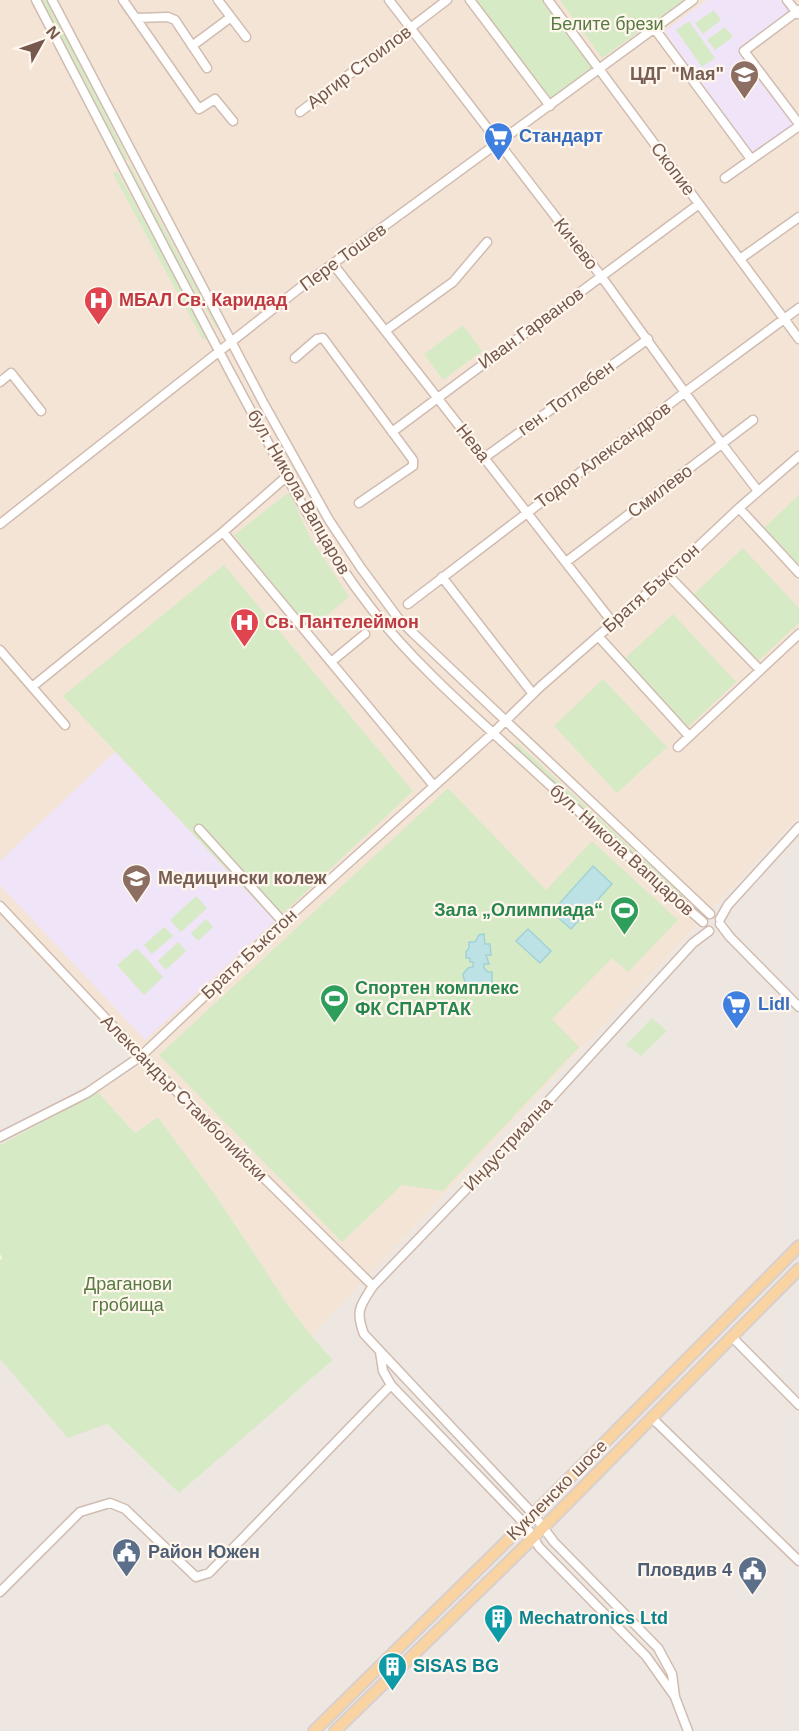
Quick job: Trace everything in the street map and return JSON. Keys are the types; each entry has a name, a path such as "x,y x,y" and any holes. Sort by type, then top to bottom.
{"main road":[{"name":"Кукленско шосе","path":"314,1731 799,1246"},
{"name":"Кукленско шосе","path":"335,1731 533,1537 799,1269"}],"street":[{"name":"бул. Никола Вапцаров","path":"36,0 286,477 328,547 372,609 412,656 493,733 593,826 730,937 799,1007"},
{"name":"бул. Никола Вапцаров","path":"52,0 167,222 304,476 329,520 361,568 405,626 712,923"},
{"path":"123,0 200,109 215,99 233,122"},
{"path":"218,0 246,37"},
{"name":"Кичево","path":"389,0 601,276 648,339 684,393 758,491"},
{"name":"Аргир Стоилов","path":"300,112 447,0"},
{"path":"470,0 550,106"},
{"name":"Скопие","path":"548,0 799,339"},
{"name":"Пере Тошев","path":"0,524 333,264 693,0"},
{"path":"725,178 799,125 744,51 798,12 787,0"},
{"path":"136,18 168,17 175,20 207,68"},
{"path":"192,46 231,17"},
{"path":"654,28 751,159"},
{"name":"Иван Гарванов","path":"392,432 699,204"},
{"path":"740,259 799,217"},
{"path":"385,331 453,282 487,243"},
{"name":"Нева","path":"333,264 614,623"},
{"name":"Тодор Александров","path":"408,604 799,308"},
{"path":"295,358 317,339 323,338 413,460 413,466 359,503"},
{"name":"ген. Тотлебен","path":"484,458 648,339"},
{"path":"0,382 11,373 40,411"},
{"name":"Смилево","path":"566,562 753,420"},
{"name":"Братя Бъкстон","path":"0,1137 87,1093 141,1056 283,922 493,733 533,694 799,456"},
{"path":"32,687 223,532 286,477"},
{"path":"739,508 799,573"},
{"path":"223,532 434,786"},
{"path":"668,575 760,670"},
{"path":"442,578 533,694"},
{"path":"331,662 365,634"},
{"path":"678,747 799,634"},
{"path":"598,636 689,736"},
{"path":"0,650 65,725"},
{"name":"Индустриална","path":"675,1697 672,1674 658,1648 561,1550 533,1514 364,1334 358,1320 359,1307 373,1286 486,1169 799,827"},
{"path":"199,829 283,922"},
{"name":"Александър Стамболийски","path":"0,906 141,1056 373,1286"},
{"path":"732,1337 799,1405"},
{"name":"Индустриална","path":"380,1352 383,1371 391,1385 524,1523 539,1547 646,1656 675,1697"},
{"path":"0,1592 80,1512 110,1503 124,1509 196,1577 209,1573 391,1385"},
{"path":"652,1418 799,1561"},
{"path":"675,1697 688,1731"}],"shaded area":[{"path":"0,0 799,0 799,817 311,1337 235,1224 158,1117 135,1133 98,1092 142,1064 0,918"},
{"path":"707,0 785,0 792,10 738,48 795,123 751,153 664,31"},
{"name":"Медицински колеж","path":"115,752 275,921 145,1040 0,885 0,861"},
{"path":"799,817 799,1731 0,1731 0,1359 25,1387 107,1424 178,1492 332,1361 311,1337"},
{"path":"0,918 142,1064 98,1092 0,1145"}],"green space":[{"path":"41,0 47,0 128,159 122,162"},
{"path":"476,0 543,0 594,69 552,101"},
{"name":"Белите брези","path":"560,0 684,0 602,58"},
{"path":"714,10 721,20 703,34 695,23"},
{"path":"689,21 715,58 702,67 676,30"},
{"path":"725,27 733,37 715,50 707,40"},
{"path":"130,165 217,329 178,266 125,167"},
{"path":"117,171 208,337 203,340 113,174"},
{"path":"463,325 482,351 443,380 424,354"},
{"path":"289,492 310,537 349,597 318,623 311,616 303,622 234,535"},
{"path":"799,495 799,568 763,529"},
{"path":"743,548 799,608 799,623 757,662 694,594"},
{"path":"224,565 413,791 275,921 63,696"},
{"path":"673,614 736,682 687,728 623,660"},
{"path":"603,679 667,747 617,793 554,726"},
{"path":"517,743 689,901 685,904 513,746"},
{"path":"448,788 546,890 592,841 678,920 628,972 612,958 552,1019 579,1047 443,1191 402,1185 342,1242 159,1055"},
{"path":"196,896 207,908 181,932 170,920"},
{"path":"206,919 213,927 198,941 191,933"},
{"path":"164,927 173,936 152,954 144,945"},
{"path":"178,942 186,951 166,970 158,961"},
{"path":"137,948 163,977 144,995 117,965"},
{"path":"652,1018 667,1031 641,1056 626,1045"},
{"name":"Драганови гробища","path":"98,1092 135,1133 158,1117 217,1198 293,1312 333,1360 179,1493 107,1424 68,1438 0,1359 0,1260 2,1258 0,1254 0,1145"}],"water":[{"path":"593,866 612,884 571,929 552,912"},
{"path":"528,929 551,951 540,963 516,941"},
{"path":"484,934 485,944 490,944 491,955 486,955 489,964 484,964 484,968 492,972 492,983 473,990 471,987 467,988 463,976 468,968 473,967 470,958 466,958 466,952 469,942 475,942 479,935"}],"place":[{"name":"ЦДГ \"Мая\"","path":"745,100"},
{"name":"Стандарт","path":"498,162"},
{"name":"МБАЛ Св. Каридад","path":"98,326"},
{"name":"Св. Пантелеймон","path":"244,648"},
{"name":"Медицински колеж","path":"137,904"},
{"name":"Зала „Олимпиада“","path":"624,936"},
{"name":"Спортен комплекс ФК СПАРТАК","path":"334,1024"},
{"name":"Lidl","path":"737,1030"},
{"name":"Район Южен","path":"127,1578"},
{"name":"Пловдив 4","path":"753,1596"},
{"name":"Mechatronics Ltd","path":"498,1644"},
{"name":"SISAS BG","path":"392,1692"}]}
